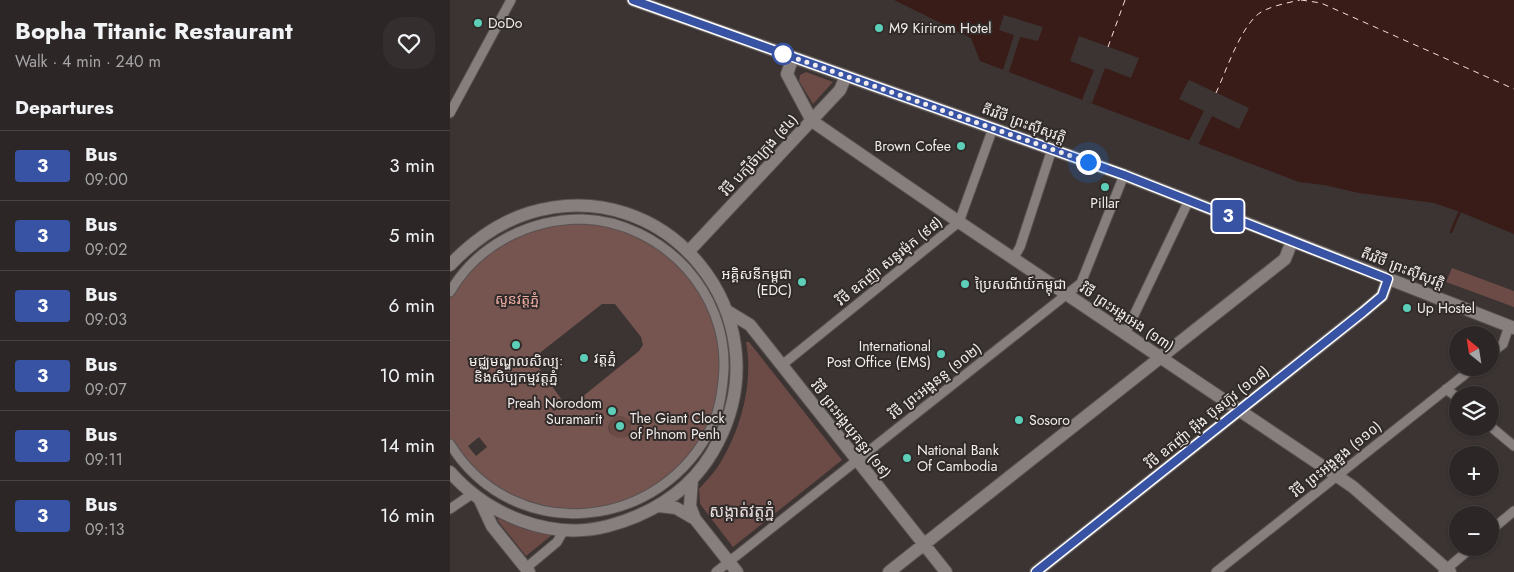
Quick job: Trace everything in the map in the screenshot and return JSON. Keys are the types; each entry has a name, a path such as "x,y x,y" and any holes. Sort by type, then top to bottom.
{"street":[{"path":"450,113 511,0"},
{"name":"តីរវិថី ព្រះស៊ីសុវត្តិ","path":"633,0 1124,175 1512,327"},
{"name":"វិថី ព្រះអង្គអេង (១៣)","path":"793,57 787,74 812,121 1013,259 1353,487 1446,571"},
{"name":"វិថី បក្សីចំាក្រុង (៩៤)","path":"688,252 840,90 846,76"},
{"name":"វិថី ឧកញ៉ា សន្ធរម៉ុក (៩៨)","path":"782,365 959,222 993,128"},
{"path":"1013,259 1020,247 1052,149"},
{"name":"វិថី ព្រះអង្គនន្ទ (១០២)","path":"716,572 733,567 857,461 1081,283 1124,175"},
{"path":"1125,334 1189,200"},
{"path":"450,256 469,246 497,226 529,213 576,206 607,210 631,216 662,231 688,252 712,282 727,311 734,333 737,364 734,396 726,426 712,455 692,479 676,494 659,506 631,520 602,528 564,530 523,522 501,512 476,497 450,472"},
{"path":"450,292 456,280 478,256 505,237 547,222 570,219 607,222 625,227 654,240 680,260 694,276 715,314 721,334 724,355 723,389 713,423 696,453 672,479 645,497 615,509 582,514 557,514 532,508 508,498 487,485 470,471 450,444"},
{"path":"889,572 1285,259 1292,241"},
{"path":"450,265 469,246"},
{"name":"វិថី ឧកញ៉ា អ៊ីង ប៊ុនហ៊ូវ (១០៨)","path":"1036,572 1382,296 1388,279"},
{"name":"វិថី ព្រះអង្គយុគន្ធរ (១៩)","path":"727,311 750,325 946,572"},
{"path":"1499,347 1503,344 1512,327"},
{"name":"វិថី ព្រះអង្គឌួង (១១០)","path":"1221,571 1463,376"},
{"path":"1499,434 1514,446"},
{"path":"692,479 690,506 695,519 733,567"},
{"path":"450,509 476,497"},
{"path":"476,497 492,526 527,570 557,542 564,530"},
{"path":"659,506 676,508 695,519"},
{"path":"1499,524 1514,511"},
{"path":"1446,571 1462,556"}],"shaded area":[{"path":"894,0 1514,0 1514,234 1434,203 1359,193 1324,185 1299,182 980,61 971,38"},
{"path":"806,72 833,82 813,104 799,81 800,75"},
{"path":"1452,268 1514,291 1514,307 1446,282"},
{"path":"746,342 749,342 842,460 733,547 700,504 699,489 717,468 738,424 743,408 748,374"},
{"path":"620,416 628,419 631,427 628,435 620,438 612,435 609,427 612,419"},
{"path":"498,518 525,529 553,534 526,556 498,521"}],"green space":[{"name":"សួនវត្ដភ្នំ","path":"570,221 607,224 653,242 693,277 720,334 721,389 712,422 695,452 644,496 582,513 532,506 488,484 450,441 450,295 480,257 526,230","holes":["602,304 615,304 641,337 643,345 639,351 577,401 569,403 562,400 536,364 541,352","622,416 630,421 631,430 628,435 617,437 609,430 609,424 615,417","479,437 487,447 476,456 468,446"]}],"pier":[{"path":"1004,15 1043,27 1038,41 1020,37 1009,72 1003,70 1014,35 999,30"},
{"path":"1079,36 1139,58 1131,78 1105,68 1092,103 1082,100 1094,70 1070,61"},
{"path":"1189,80 1249,108 1239,129 1212,116 1198,145 1189,141 1204,111 1179,99"}],"waterway":[{"path":"1451,232 1460,211"}],"ferry route":[{"path":"1108,47 1125,0"},
{"path":"1216,93 1244,32 1256,16 1270,8 1300,0"},
{"path":"1301,0 1321,3 1514,89"}],"bus line":[{"name":"3","path":"633,0 1124,175 1388,279 1382,296 1363,312 1036,572"}],"place":[{"name":"DoDo","path":"478,23"},
{"name":"M9 Kirirom Hotel","path":"879,28"},
{"name":"Brown Cofee","path":"961,146"},
{"name":"Pillar","path":"1105,187"},
{"name":"អគ្គិសនីកម្ពុជា (EDC)","path":"802,282"},
{"name":"ប្រៃសណីយ៍កម្ពុជា","path":"965,284"},
{"name":"Up Hostel","path":"1407,308"},
{"name":"មជ្ឈមណ្ឌលសិល្បៈ និងសិប្បកម្មវត្តភ្នំ","path":"516,345"},
{"name":"International Post Office (EMS)","path":"941,354"},
{"name":"វត្ដភ្នំ","path":"584,358"},
{"name":"Preah Norodom Suramarit","path":"612,411"},
{"name":"Sosoro","path":"1019,420"},
{"name":"The Giant Clock of Phnom Penh","path":"620,426"},
{"name":"National Bank Of Cambodia","path":"907,458"}],"district":[{"name":"សង្កាត់វត្តភ្នំ","path":"742,511"}],"route":[{"path":"783,54 778,52 1088,162"}]}
